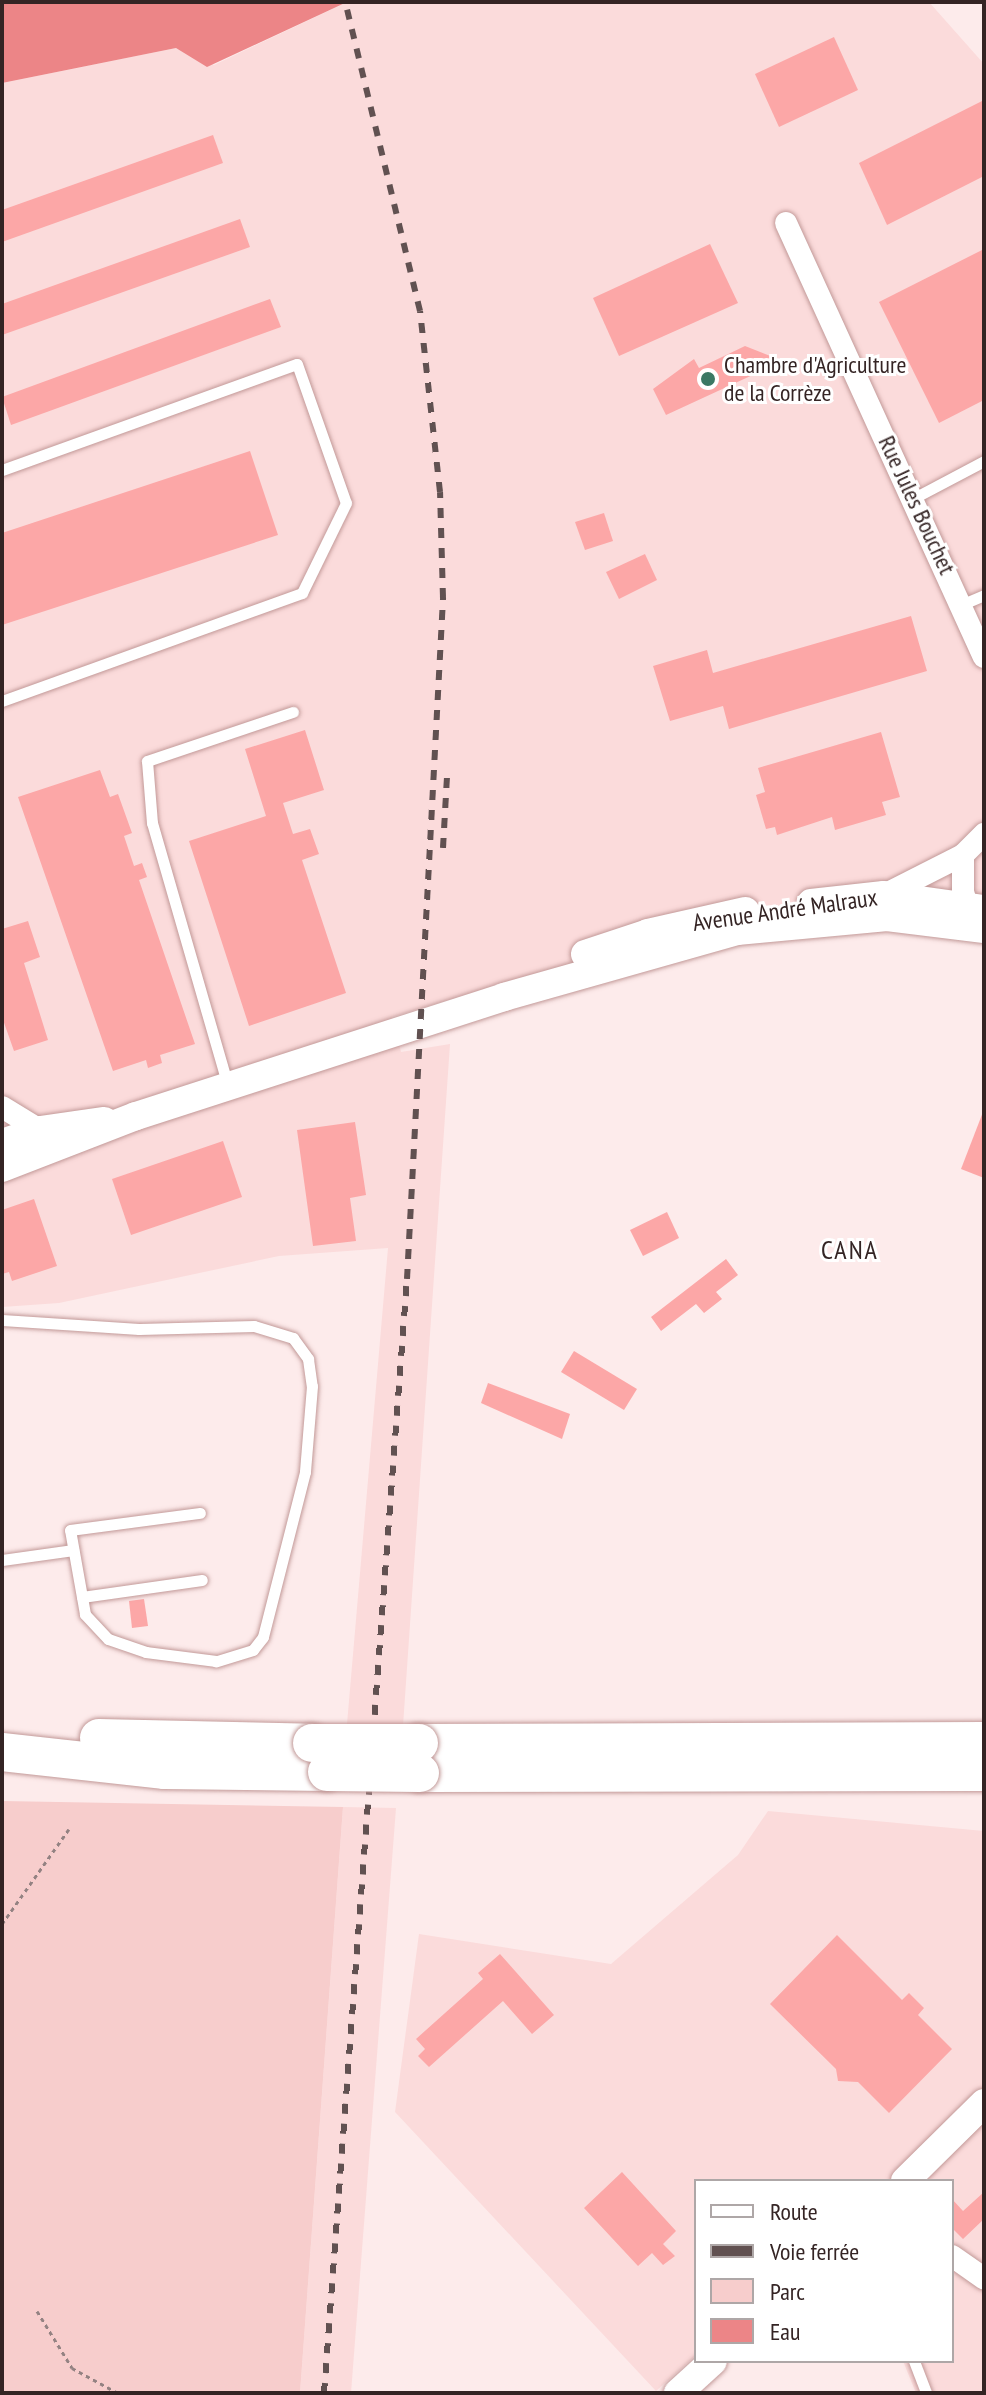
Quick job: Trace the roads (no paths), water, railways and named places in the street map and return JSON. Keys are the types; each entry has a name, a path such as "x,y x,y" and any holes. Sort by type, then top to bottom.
{"highway":[{"path":"2,1727 320,1757 984,1772"},
{"path":"419,1758 984,1741"},
{"path":"2,1752 165,1770 320,1757"}],"street":[{"name":"Rue Jules Bouchet","path":"786,223 914,498 974,600 984,657"},
{"path":"884,895 963,855 984,834"},
{"path":"963,855 978,917"},
{"name":"Avenue André Malraux","path":"504,997 550,967 648,933 734,912 884,895 978,917"},
{"name":"Avenue André Malraux","path":"2,1168 16,1159 136,1116 504,997 737,931 887,917 978,917"},
{"path":"2,1107 40,1130"},
{"name":"Avenue André Malraux","path":"2,1143 40,1130 136,1116"},
{"path":"907,2179 984,2103"},
{"path":"954,2257 984,2278"},
{"path":"678,2393 711,2363"}],"lane":[{"path":"2,470 297,364 346,503 302,593 2,701"},
{"path":"914,498 984,461"},
{"path":"229,1086 152,823 147,761 293,712"},
{"path":"2,1320 139,1329 254,1326 293,1338 308,1359 312,1386 305,1472 278,1593 263,1637 253,1650 216,1661 146,1652 108,1639 85,1614 70,1530 200,1513"},
{"path":"2,1560 73,1550"},
{"path":"82,1597 202,1580"},
{"path":"915,2363 926,2393"}],"water":[{"path":"2,2 347,2 207,67 176,48 2,83"}],"railway":[{"path":"324,2393 407,1279 443,598 440,492 420,311 345,2"},
{"path":"443,848 447,776"}],"place":[{"name":"Chambre d'Agriculture de la Corrèze","path":"708,379"}],"district":[{"name":"CANA","path":"850,1250"}]}
